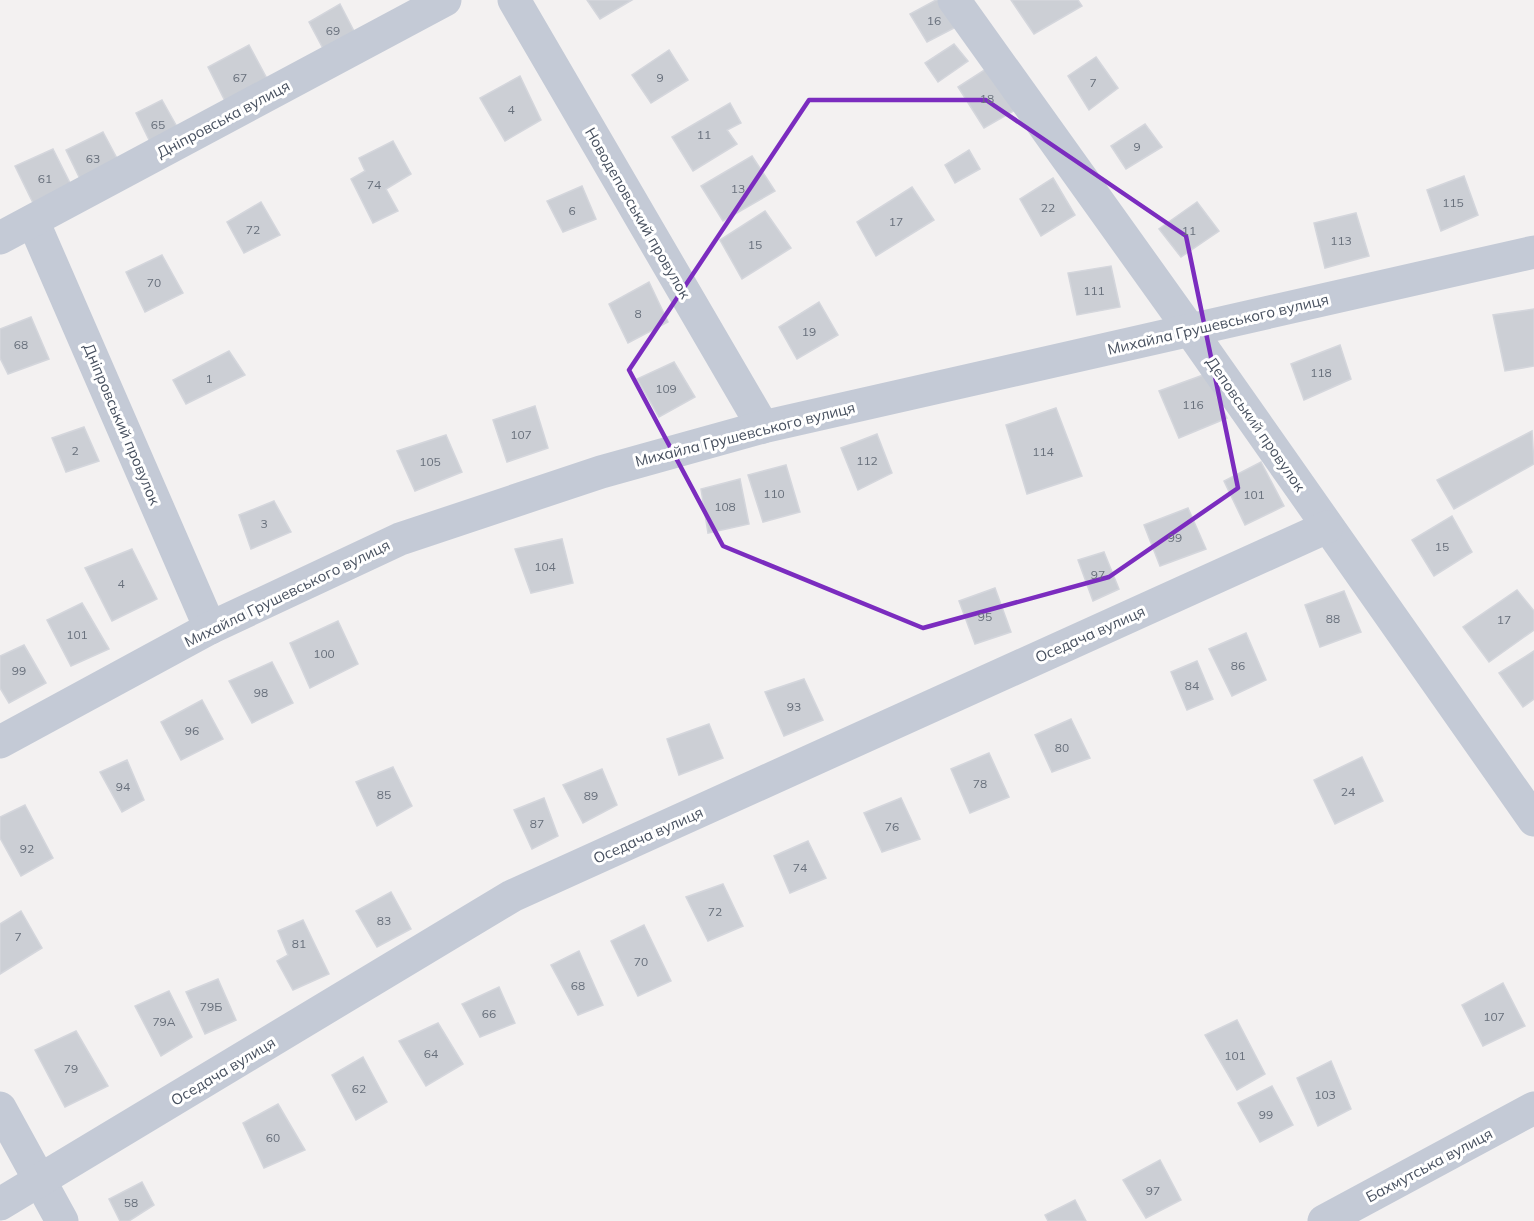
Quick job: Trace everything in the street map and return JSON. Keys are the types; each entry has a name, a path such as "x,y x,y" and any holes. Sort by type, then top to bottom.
{"street":[{"name":"Дніпровська вулиця","path":"0,238 445,0"},
{"name":"Новодеповський провулок","path":"514,0 763,427"},
{"name":"Деповський провулок","path":"954,0 1190,330 1534,820"},
{"name":"Дніпровський провулок","path":"33,221 210,628"},
{"name":"Михайла Грушевського вулиця","path":"0,742 210,628 400,539 601,472 763,427 1534,252"},
{"name":"Оседача вулиця","path":"0,1204 512,896 1327,527"},
{"path":"0,1108 62,1221"},
{"name":"Бахмутська вулиця","path":"1324,1221 1534,1108"}],"highlighted area":[{"path":"809,100 986,100 1186,236 1238,488 1109,577 923,628 723,546 629,370"}],"building":[{"path":"587,0 632,0 600,19"},
{"path":"936,0 942,0 958,26 927,42 910,14"},
{"path":"1011,0 1078,0 1082,6 1034,34"},
{"path":"340,4 358,39 327,56 309,22"},
{"path":"954,44 968,61 938,82 925,63"},
{"path":"249,45 272,88 230,111 208,67"},
{"path":"669,50 688,80 651,103 632,75"},
{"path":"1096,57 1118,88 1089,110 1068,76"},
{"path":"989,67 1017,109 984,128 958,87"},
{"path":"520,76 541,120 505,141 480,98"},
{"path":"162,100 181,134 154,150 136,113"},
{"path":"730,103 741,123 727,130 737,144 693,171 672,137"},
{"path":"1145,124 1162,147 1126,169 1111,146"},
{"path":"103,132 121,166 83,185 66,150"},
{"path":"393,141 411,174 386,189 398,211 373,223 351,179 365,171 359,158"},
{"path":"53,149 74,191 36,209 15,166"},
{"path":"969,150 980,169 955,183 945,165"},
{"path":"752,156 775,191 723,221 701,186"},
{"path":"1464,176 1478,215 1441,231 1427,190"},
{"path":"1053,178 1075,215 1041,236 1020,199"},
{"path":"582,186 596,219 563,232 547,201"},
{"path":"912,187 934,220 876,256 857,222"},
{"path":"261,202 280,235 244,253 227,222"},
{"path":"1197,202 1219,231 1181,257 1159,229"},
{"path":"765,211 791,248 742,279 720,240"},
{"path":"1356,213 1369,256 1325,268 1314,223"},
{"path":"162,255 183,293 145,312 126,272"},
{"path":"1111,266 1120,307 1077,315 1068,273"},
{"path":"649,282 668,322 628,343 609,304"},
{"path":"819,302 838,335 797,359 779,327"},
{"path":"1534,309 1534,366 1505,371 1493,315"},
{"path":"31,317 49,359 8,374 0,358 0,329"},
{"path":"1340,345 1351,379 1304,400 1291,364"},
{"path":"229,351 245,375 186,404 173,380"},
{"path":"674,362 695,397 659,417 637,379"},
{"path":"1206,374 1227,418 1179,438 1159,391"},
{"path":"535,406 548,448 507,462 493,420"},
{"path":"1056,408 1082,476 1027,494 1006,425"},
{"path":"84,427 99,461 66,472 52,438"},
{"path":"1532,431 1534,464 1454,509 1437,480"},
{"path":"877,434 892,473 858,490 841,448"},
{"path":"446,435 462,472 415,491 397,451"},
{"path":"1261,462 1284,506 1245,525 1224,481"},
{"path":"786,465 800,512 763,522 748,475"},
{"path":"740,479 749,524 708,533 701,489"},
{"path":"274,501 291,532 251,549 239,515"},
{"path":"1188,508 1206,549 1160,566 1144,525"},
{"path":"1452,516 1472,552 1434,576 1412,540"},
{"path":"562,539 573,583 531,593 515,549"},
{"path":"132,549 157,599 112,621 85,568"},
{"path":"1104,552 1119,589 1093,601 1078,560"},
{"path":"995,588 1011,632 975,644 959,601"},
{"path":"1517,590 1534,611 1534,630 1489,662 1463,627"},
{"path":"1344,591 1361,632 1320,647 1305,605"},
{"path":"82,603 109,649 71,666 47,620"},
{"path":"338,621 358,664 310,688 290,643"},
{"path":"1246,633 1266,680 1232,696 1209,649"},
{"path":"24,645 46,683 9,703 0,688 0,656"},
{"path":"1534,651 1534,699 1523,707 1499,673"},
{"path":"1197,661 1213,699 1187,710 1171,672"},
{"path":"272,662 293,703 252,723 229,681"},
{"path":"804,679 823,720 784,736 765,692"},
{"path":"202,700 223,739 181,760 161,722"},
{"path":"1071,719 1090,758 1052,772 1035,735"},
{"path":"709,724 723,758 679,775 667,739"},
{"path":"989,753 1009,797 970,813 951,769"},
{"path":"1362,757 1383,801 1335,824 1314,780"},
{"path":"127,760 144,800 122,812 100,772"},
{"path":"393,767 412,806 377,826 356,782"},
{"path":"602,769 617,805 583,823 563,785"},
{"path":"544,798 558,836 532,849 514,810"},
{"path":"901,798 920,839 882,852 864,813"},
{"path":"25,805 53,858 21,876 0,838 0,817"},
{"path":"808,841 826,878 790,893 774,856"},
{"path":"723,884 743,926 708,941 686,897"},
{"path":"391,892 411,929 377,947 356,911"},
{"path":"21,911 42,948 0,974 0,924"},
{"path":"303,920 329,974 293,990 277,961 288,955 278,931"},
{"path":"644,925 671,981 638,996 611,941"},
{"path":"579,951 603,1005 578,1015 551,965"},
{"path":"218,979 236,1020 205,1034 186,992"},
{"path":"1503,983 1525,1026 1483,1046 1462,1005"},
{"path":"499,987 515,1023 480,1037 462,1004"},
{"path":"169,991 192,1037 161,1056 135,1006"},
{"path":"1237,1020 1265,1074 1237,1090 1205,1035"},
{"path":"438,1023 463,1064 426,1086 399,1041"},
{"path":"76,1031 108,1086 65,1107 35,1050"},
{"path":"363,1057 387,1102 356,1120 332,1075"},
{"path":"1331,1061 1351,1109 1318,1126 1297,1078"},
{"path":"1272,1086 1293,1125 1260,1142 1238,1103"},
{"path":"278,1104 305,1150 264,1168 243,1123"},
{"path":"1160,1160 1181,1200 1146,1218 1123,1180"},
{"path":"142,1182 154,1205 129,1221 120,1221 109,1199"},
{"path":"1075,1200 1086,1221 1048,1221 1045,1215"}]}
